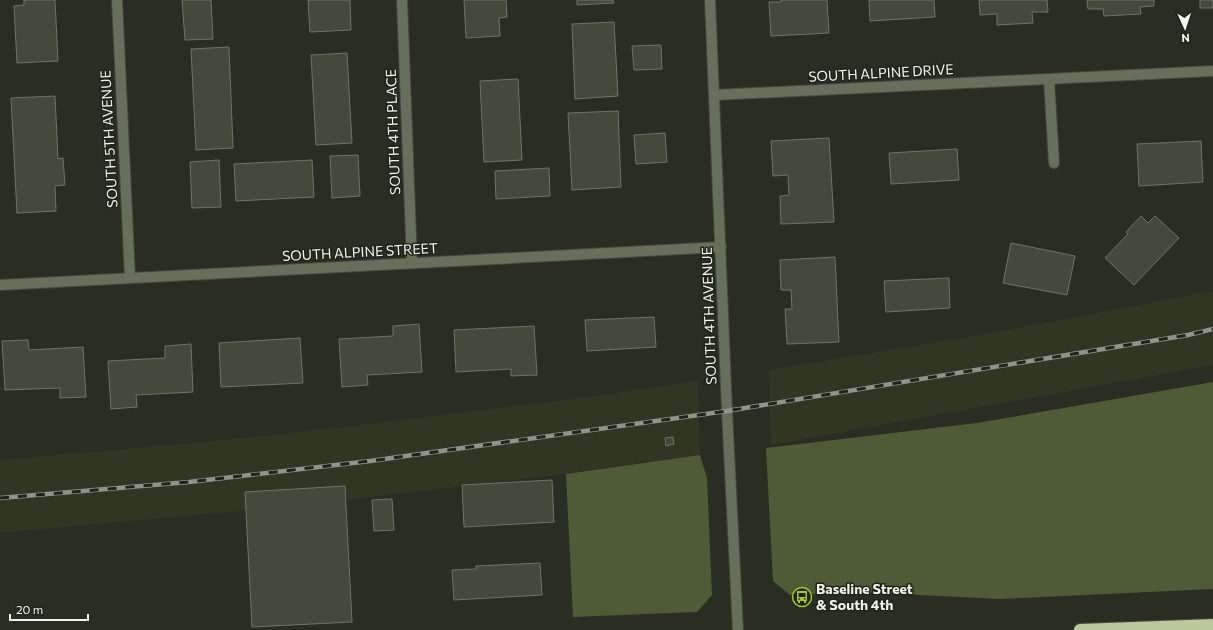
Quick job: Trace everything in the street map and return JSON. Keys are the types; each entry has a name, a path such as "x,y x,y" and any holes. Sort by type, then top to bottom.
{"highway":[{"path":"1080,630 1213,625"}],"street":[{"name":"SOUTH 5TH AVENUE","path":"117,0 130,278"},
{"name":"SOUTH 4TH PLACE","path":"402,0 412,263"},
{"name":"SOUTH 4TH AVENUE","path":"710,0 727,411 738,630"},
{"name":"SOUTH ALPINE DRIVE","path":"714,95 1213,71"},
{"path":"1049,79 1054,162"},
{"name":"SOUTH ALPINE STREET","path":"0,285 721,248"}],"shaded area":[{"path":"1213,291 1213,365 771,445 769,370 975,336"},
{"path":"698,381 700,455 566,474 293,506 0,533 0,460 214,441 327,429 574,399"}],"green space":[{"path":"1213,382 1213,589 1000,599 858,592 790,595 773,581 766,448 977,423"},
{"path":"700,455 707,478 712,595 697,612 573,617 566,474"}],"building":[{"path":"24,0 55,0 58,61 17,63 14,6 24,5"},
{"path":"182,0 211,0 213,39 185,40"},
{"path":"308,0 350,0 351,30 310,32"},
{"path":"464,0 506,0 507,17 499,18 500,36 466,38"},
{"path":"577,0 613,0 614,3 577,5"},
{"path":"781,0 827,0 829,33 771,36 769,2 781,2"},
{"path":"869,0 934,0 935,17 870,21"},
{"path":"979,0 1047,0 1048,12 1032,12 1033,23 997,25 997,14 980,15"},
{"path":"1087,0 1154,0 1154,6 1140,7 1141,14 1104,16 1103,9 1088,9"},
{"path":"1200,0 1213,0 1213,8 1200,8"},
{"path":"614,22 618,96 575,99 572,24"},
{"path":"661,45 662,69 634,70 632,46"},
{"path":"229,47 233,148 196,150 191,49"},
{"path":"347,53 352,143 316,145 311,55"},
{"path":"518,79 522,160 484,162 480,81"},
{"path":"55,96 58,159 63,158 65,185 55,186 56,211 17,213 11,98"},
{"path":"618,111 621,187 572,190 568,113"},
{"path":"665,133 667,162 636,164 634,135"},
{"path":"829,138 834,222 781,224 780,196 789,195 788,175 773,176 771,141"},
{"path":"1201,141 1203,182 1139,186 1137,144"},
{"path":"957,149 959,180 891,184 889,153"},
{"path":"358,155 360,196 332,198 330,156"},
{"path":"219,160 221,207 192,208 190,162"},
{"path":"312,160 314,197 236,201 234,164"},
{"path":"549,168 550,196 496,199 495,171"},
{"path":"1141,216 1148,223 1155,216 1179,238 1134,285 1105,258 1128,234 1126,232"},
{"path":"1011,243 1075,256 1067,295 1003,283"},
{"path":"835,257 839,342 787,344 785,309 792,309 791,290 781,290 780,260"},
{"path":"949,278 950,308 886,312 884,281"},
{"path":"654,317 656,347 587,351 585,320"},
{"path":"419,324 422,372 367,375 368,385 342,387 339,339 393,336 393,326"},
{"path":"534,326 537,375 511,376 511,369 456,372 454,330"},
{"path":"300,338 303,383 221,387 219,343"},
{"path":"28,340 29,350 83,347 86,397 60,398 60,388 5,390 2,341"},
{"path":"191,344 193,392 136,395 137,407 111,409 108,361 165,358 165,346"},
{"path":"673,437 674,444 666,446 665,438"},
{"path":"552,480 554,522 464,527 462,485"},
{"path":"345,486 352,622 252,627 245,492"},
{"path":"392,499 394,530 374,531 372,500"},
{"path":"540,563 542,595 454,600 452,570 476,569 476,566"}],"railway":[{"path":"0,498 189,482 370,461 727,411 1188,335 1213,329"}],"place":[{"name":"Baseline Street & South 4th","path":"802,597"}]}
